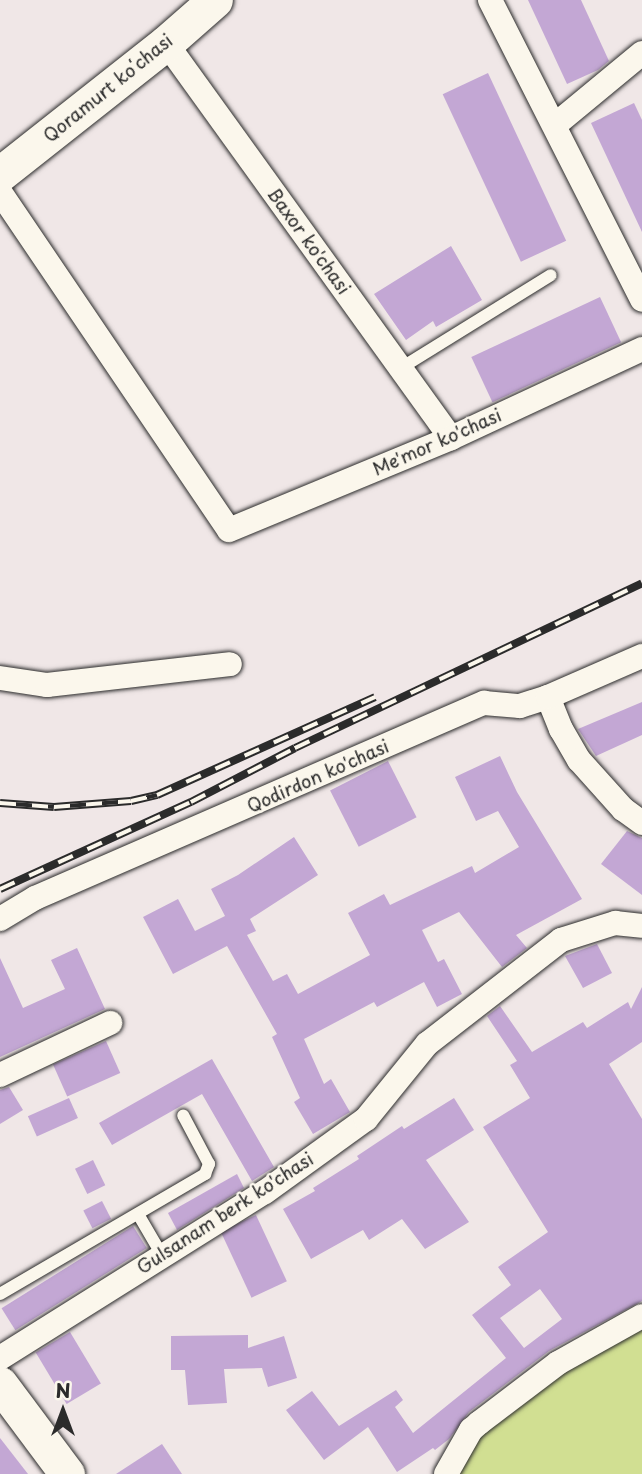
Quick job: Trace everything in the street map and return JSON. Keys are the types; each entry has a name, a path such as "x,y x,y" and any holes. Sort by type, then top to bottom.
{"main road":[{"name":"Qoramurt koʻchasi","path":"0,158 190,0"},
{"name":"Qoramurt koʻchasi","path":"0,174 166,43 215,0"},
{"path":"0,1384 67,1474"}],"street":[{"path":"490,0 642,300"},
{"name":"Baxor ko'chasi","path":"166,43 451,438"},
{"path":"555,125 642,53"},
{"name":"Me'mor ko'chasi","path":"0,192 229,530 451,438 642,349"},
{"name":"Qodirdon ko'chasi","path":"0,919 35,898 484,703 520,706 548,697 642,656"},
{"path":"0,678 47,685 230,664"},
{"path":"548,697 561,729 579,760 623,809 642,823"},
{"name":"Gulsanam berk ko'chasi","path":"0,1358 265,1192 366,1119 427,1044 544,951 561,940 589,929 615,923 642,926"},
{"path":"0,1075 110,1023"},
{"path":"446,1474 471,1430 479,1423 558,1363 642,1316"}],"lane":[{"path":"401,368 551,275"},
{"path":"0,1294 210,1169 183,1115"},
{"path":"138,1214 162,1255"}],"green space":[{"path":"642,1326 642,1474 456,1474 479,1434 599,1346"}],"building":[{"path":"528,0 581,0 609,61 598,70 567,84"},
{"path":"488,73 566,241 521,262 443,94"},
{"path":"634,103 642,120 642,232 591,123"},
{"path":"451,246 482,300 436,327 433,321 406,340 374,294"},
{"path":"600,297 621,342 492,402 471,357"},
{"path":"642,702 642,735 596,756 578,729"},
{"path":"500,756 517,792 582,899 516,935 527,948 502,967 459,912 422,930 438,962 444,959 462,994 437,1007 424,982 377,1007 374,1002 304,1039 324,1084 331,1079 350,1112 313,1134 294,1102 300,1098 272,1037 277,1034 227,946 173,974 143,917 178,899 195,931 225,916 211,889 238,875 294,837 318,875 250,919 256,931 247,935 273,981 287,974 298,994 370,955 348,913 384,894 390,905 472,866 475,873 519,847 498,811 476,821 455,777"},
{"path":"388,761 417,817 359,847 330,791"},
{"path":"627,831 642,838 642,895 601,864"},
{"path":"597,944 612,973 583,988 565,956"},
{"path":"77,948 105,1009 0,1057 0,958 23,1008 65,989 51,960"},
{"path":"642,987 642,1042 609,1064 642,1119 642,1301 549,1351 469,1412 449,1439 397,1472 368,1427 324,1460 286,1410 312,1391 339,1426 396,1390 403,1400 395,1407 413,1433 506,1358 472,1315 511,1285 498,1267 548,1232 483,1127 530,1098 510,1065 517,1061 487,1016 500,1006 532,1052 583,1022 587,1028 628,1002 631,1009","holes":["540,1289 562,1319 524,1348 500,1318"]},
{"path":"106,1041 120,1073 67,1097 53,1065"},
{"path":"212,1059 274,1167 252,1181 202,1094 112,1145 99,1123"},
{"path":"9,1087 23,1110 0,1124 0,1090"},
{"path":"69,1098 78,1118 37,1136 28,1116"},
{"path":"454,1098 474,1130 426,1160 469,1222 425,1249 402,1219 369,1240 363,1230 311,1259 283,1209 315,1191 313,1188 359,1159 357,1156 402,1126 404,1129"},
{"path":"93,1160 105,1185 87,1194 75,1169"},
{"path":"237,1174 244,1188 177,1230 168,1213"},
{"path":"102,1201 111,1219 92,1228 83,1211"},
{"path":"256,1215 287,1281 252,1298 221,1231"},
{"path":"133,1226 147,1248 15,1330 2,1308"},
{"path":"70,1332 101,1383 67,1404 36,1353"},
{"path":"248,1335 248,1348 284,1336 297,1378 268,1387 262,1368 224,1369 227,1403 188,1405 185,1370 171,1370 171,1336"},
{"path":"0,1438 28,1474 0,1474"},
{"path":"162,1444 182,1474 116,1474"}],"railway":[{"path":"0,889 191,802 295,748 642,583"},
{"path":"0,803 54,807 131,801 157,795 375,697"}]}
